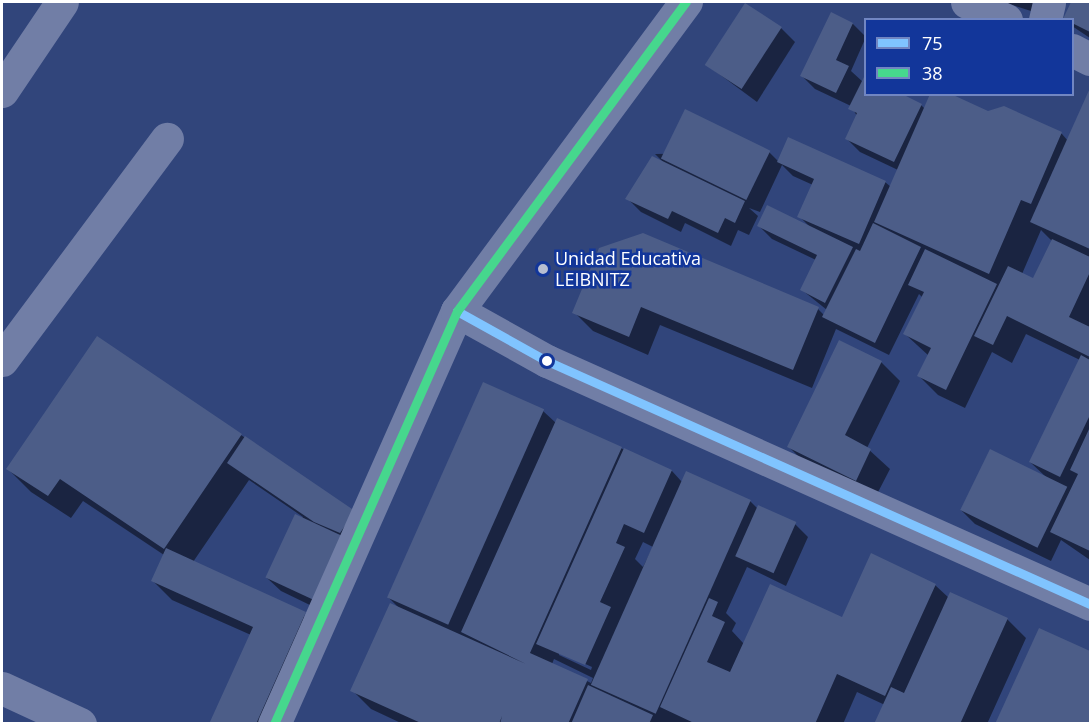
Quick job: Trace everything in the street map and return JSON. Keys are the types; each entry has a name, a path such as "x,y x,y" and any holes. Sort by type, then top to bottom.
{"street":[{"path":"2,91 62,2"},
{"path":"274,723 457,311 686,2"},
{"path":"967,2 1002,18"},
{"path":"1045,18 1049,2"},
{"path":"1074,51 1090,59"},
{"path":"2,360 167,139"},
{"path":"457,311 547,361 1090,604"},
{"path":"2,688 80,723"}],"building":[{"path":"1071,2 1090,2 1090,32 1074,24 1074,18 1063,18"},
{"path":"745,3 782,27 742,89 705,65"},
{"path":"831,12 853,23 836,60 849,66 836,93 800,76"},
{"path":"864,77 864,96 906,96 922,104 894,162 845,139 857,113 848,109"},
{"path":"1090,88 1090,249 1030,222"},
{"path":"929,96 955,96 988,111 1004,106 1062,132 1031,204 1021,200 989,274 874,222"},
{"path":"685,109 770,151 746,200 661,158"},
{"path":"788,137 886,181 859,244 797,217 814,179 777,162"},
{"path":"652,156 745,201 735,223 725,218 718,233 672,211 668,219 625,199"},
{"path":"767,205 853,247 825,303 800,290 817,255 757,226"},
{"path":"873,223 921,247 875,343 822,317 856,249 860,251"},
{"path":"643,233 819,307 793,370 641,307 629,337 572,313 599,248"},
{"path":"1052,239 1090,257 1090,272 1069,317 1090,327 1090,357 1007,316 993,345 974,336 1008,266 1033,278"},
{"path":"925,249 997,284 946,390 917,376 931,348 903,334 924,292 908,285"},
{"path":"97,336 242,434 164,549 60,479 48,496 6,469"},
{"path":"839,340 882,361 845,435 871,449 856,481 787,447"},
{"path":"1081,355 1090,360 1090,415 1060,477 1029,462"},
{"path":"483,382 544,409 448,625 387,598"},
{"path":"557,418 622,447 530,653 588,679 568,724 500,724 502,716 499,724 423,724 350,691 390,603 526,664 461,632"},
{"path":"1090,427 1090,551 1050,532 1078,474 1070,470"},
{"path":"245,436 355,511 340,533 314,522 227,463"},
{"path":"624,448 672,470 644,533 624,524 616,543 625,547 600,602 611,607 585,665 536,644"},
{"path":"990,449 1067,487 1037,548 960,510"},
{"path":"686,471 751,500 656,714 591,685"},
{"path":"758,505 796,522 774,573 735,556"},
{"path":"295,514 347,538 317,602 265,577"},
{"path":"166,548 306,612 256,724 209,724 253,627 151,581"},
{"path":"871,553 936,584 885,696 837,674 815,724 696,724 660,707 709,598 718,602 712,616 725,622 707,662 730,672 770,584 842,617"},
{"path":"950,592 1008,618 960,724 874,724 891,687 904,693"},
{"path":"1039,628 1090,651 1090,724 995,724"},
{"path":"588,685 653,715 649,724 571,724"}],"transit line":[{"name":"38","path":"274,724 457,311 686,2"},
{"name":"75","path":"457,311 547,361 1090,604"}],"place":[{"name":"Unidad Educativa LEIBNITZ","path":"543,269"}]}
